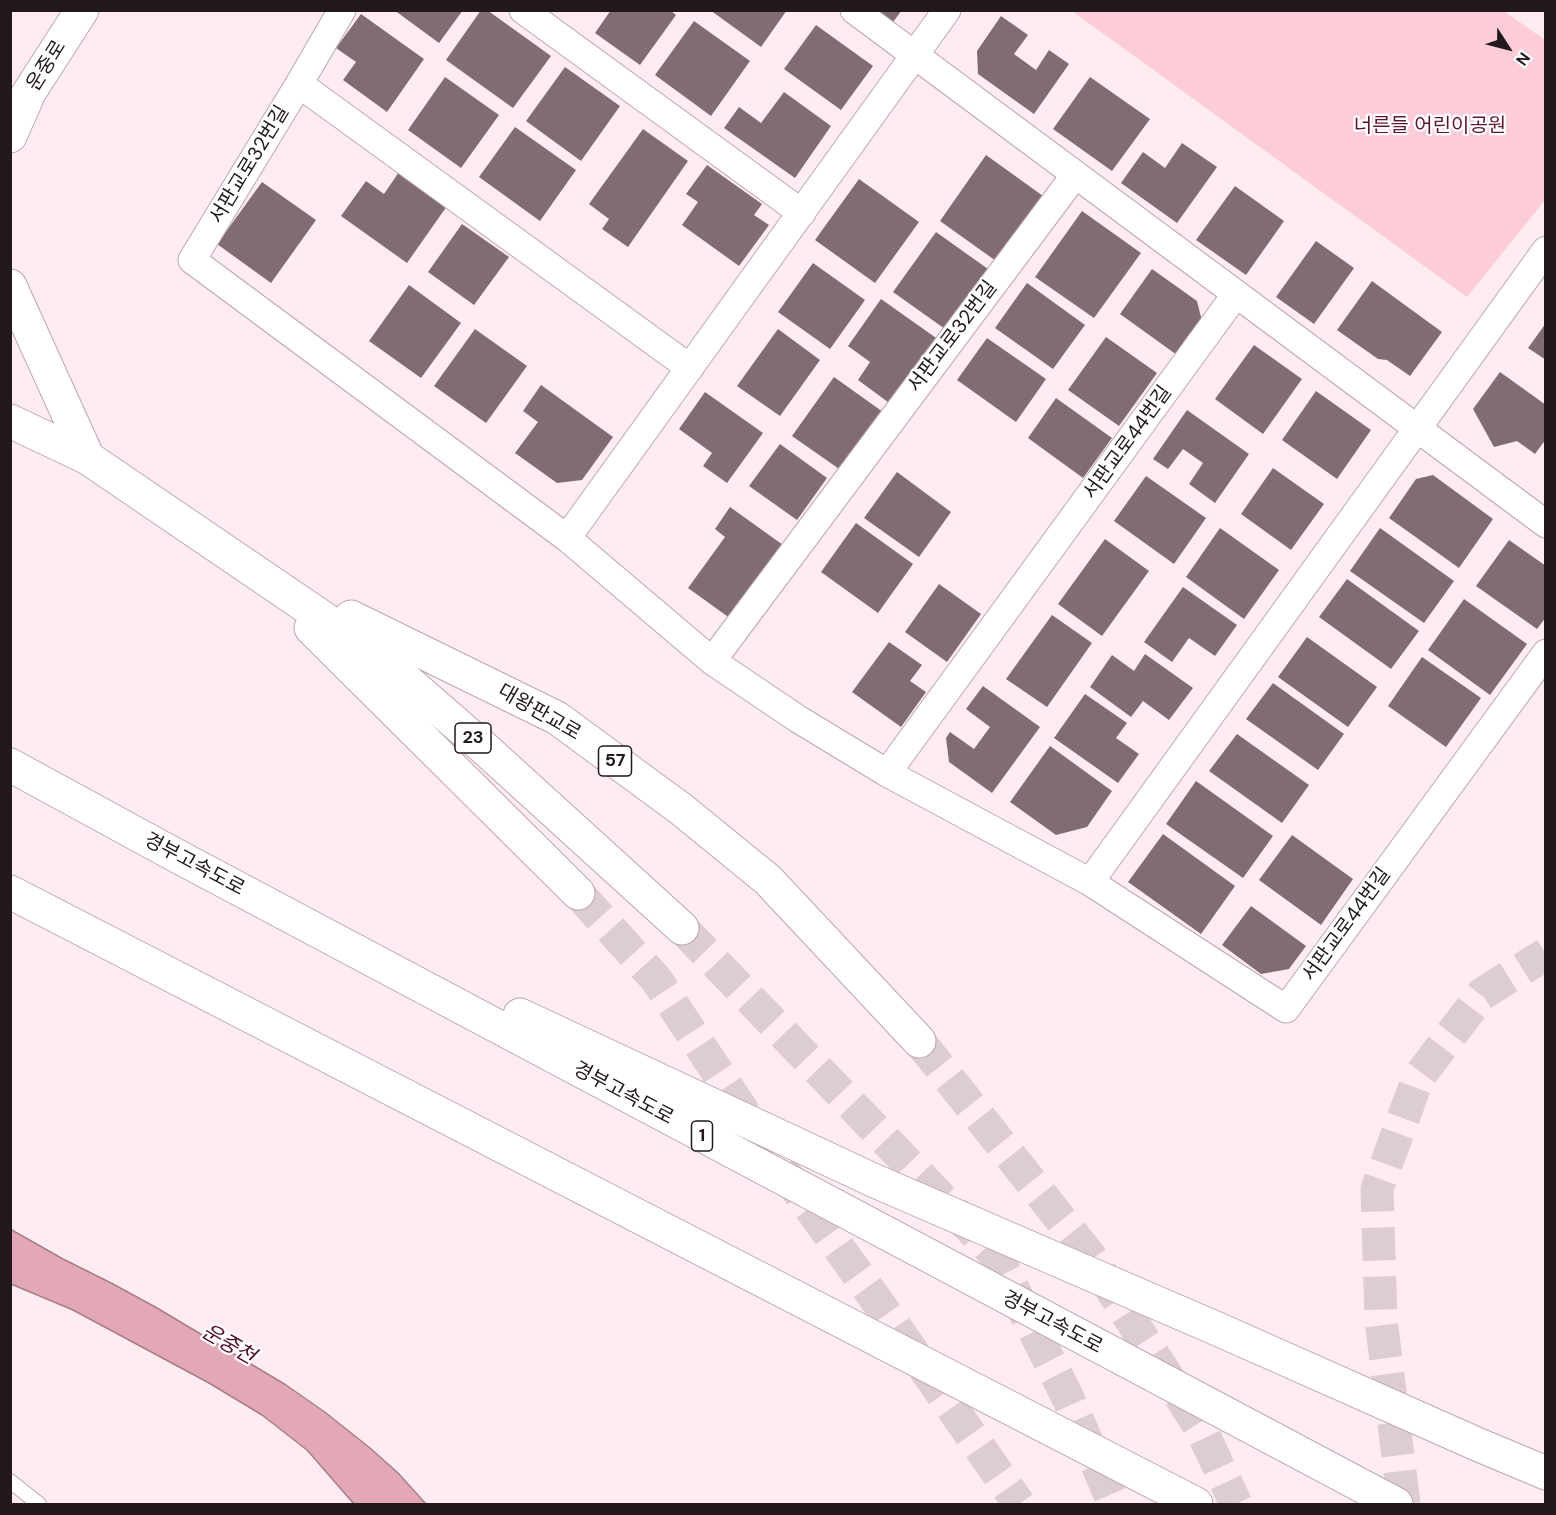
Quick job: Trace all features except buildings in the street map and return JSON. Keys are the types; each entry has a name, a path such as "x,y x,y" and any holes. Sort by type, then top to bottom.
{"main road":[{"name":"운중로","path":"10,136 18,111 82,10"},
{"path":"10,286 88,458"},
{"path":"10,422 88,458 250,567 578,893"},
{"name":"23","path":"250,567 376,654 483,747 682,928"},
{"name":"대왕판교로","path":"250,567 557,718 681,809 768,880 919,1041"},
{"name":"경부고속도로","path":"10,765 1396,1504"},
{"path":"177,856 875,1181 1545,1473"},
{"path":"10,892 1196,1504"}],"street":[{"path":"299,84 342,10"},
{"path":"523,10 802,213"},
{"path":"854,10 1545,524"},
{"path":"567,538 947,10"},
{"name":"서판교로32번길","path":"690,368 299,84 192,260 567,538 711,661 798,718"},
{"name":"서판교로32번길","path":"711,661 1075,175"},
{"path":"1090,882 1545,250"},
{"name":"서판교로44번길","path":"887,773 1236,294"},
{"name":"서판교로44번길","path":"798,718 887,773 1090,882 1286,1008 1545,653"}],"lane":[{"path":"10,1480 39,1504"}],"green space":[{"name":"너른들 어린이공원","path":"1072,11 1504,11 1545,40 1545,200 1467,297"}],"shaded area":[{"path":"10,1229 157,1308 286,1385 370,1448 398,1473 426,1504 354,1504 307,1450 262,1415 209,1383 73,1310 11,1284"}],"tunnel":[{"path":"578,893 656,979 772,1155 1019,1504"},
{"path":"682,928 996,1255 1068,1398 1114,1504"},
{"path":"1404,1504 1381,1320 1377,1189 1418,1078 1482,994 1546,954"},
{"path":"919,1041 1090,1256 1201,1429 1236,1504"}],"water label":[{"name":"운중천","path":"228,1345"}]}
